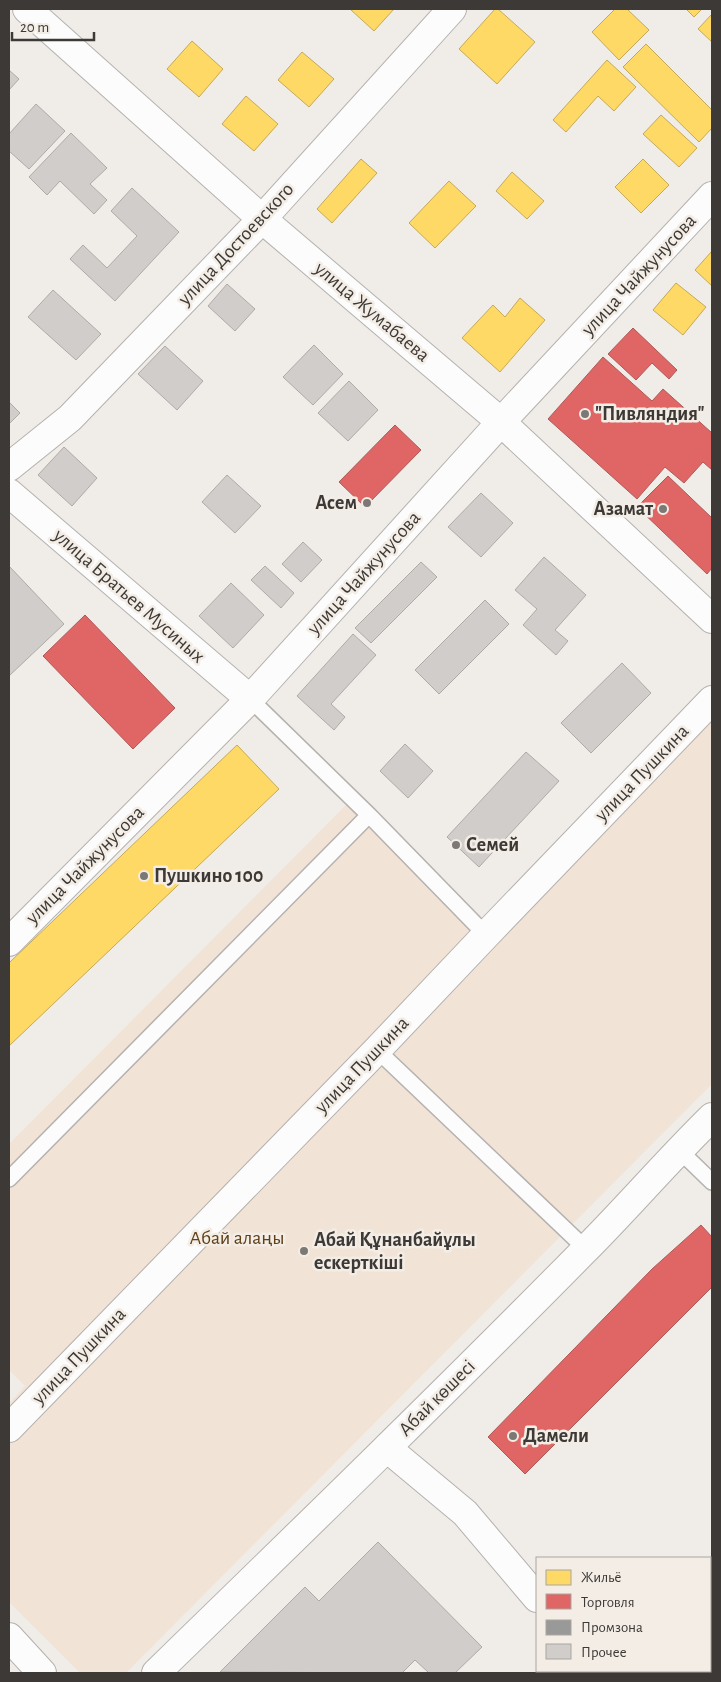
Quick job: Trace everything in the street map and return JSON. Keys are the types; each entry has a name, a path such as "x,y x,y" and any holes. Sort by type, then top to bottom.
{"street":[{"name":"улица Жумабаева","path":"27,9 262,219 502,422 712,619"},
{"name":"улица Достоевского","path":"9,467 70,418 262,219 452,9"},
{"name":"улица Чайжунусова","path":"9,942 250,698 712,196"},
{"name":"улица Братьев Мусиных","path":"9,493 250,698"},
{"name":"улица Пушкина","path":"9,1428 377,1050 712,700"},
{"name":"Абай көшесі","path":"156,1673 586,1249 712,1117"},
{"path":"386,1448 465,1513 536,1597"},
{"path":"9,1638 42,1673"}],"lane":[{"path":"250,698 369,815 486,935"},
{"path":"9,1179 369,815"},
{"path":"377,1050 586,1249"},
{"path":"679,1150 712,1182"}],"green space":[{"name":"Абай алаңы","path":"712,694 712,1084 126,1673 80,1673 9,1602 9,1403 25,1386 9,1370 9,1144 352,799 480,927"}],"building: Жильё":[{"path":"350,9 394,9 374,31"},
{"path":"495,9 498,9 535,42 497,84 459,49"},
{"path":"615,9 627,9 649,30 619,60 592,32"},
{"path":"686,9 702,9 694,17"},
{"path":"712,14 712,42 698,29"},
{"path":"192,41 223,69 199,97 167,69"},
{"path":"646,44 712,110 712,128 699,142 623,67"},
{"path":"302,52 334,79 309,107 278,80"},
{"path":"607,60 636,87 614,111 598,96 566,132 553,120"},
{"path":"246,96 278,124 254,151 222,124"},
{"path":"661,115 697,148 679,167 643,134"},
{"path":"361,159 377,173 332,223 317,209"},
{"path":"643,159 669,185 641,213 615,187"},
{"path":"512,172 544,201 527,219 496,191"},
{"path":"449,181 476,206 435,248 409,223"},
{"path":"712,251 712,286 695,270"},
{"path":"676,283 706,307 683,335 653,310"},
{"path":"520,298 545,320 500,372 462,338 493,305 505,317"},
{"name":"Пушкино 100","path":"237,745 279,789 9,1046 9,963"}],"building: Торговля":[{"path":"633,328 677,370 669,379 652,363 636,380 608,354"},
{"path":"603,357 652,401 663,389 712,433 712,470 703,462 684,483 665,467 637,499 548,419"},
{"path":"395,425 421,450 365,507 339,482"},
{"path":"668,476 712,518 712,568 707,574 637,507"},
{"path":"85,615 175,708 133,749 43,656"},
{"path":"701,1225 712,1237 712,1287 525,1474 488,1437 652,1269"}],"building: Промзона":[{"path":"712,1635 712,1673 673,1673 711,1672"}],"building: Прочее":[{"path":"9,70 19,79 9,90"},
{"path":"36,104 65,131 29,169 9,151 9,134"},
{"path":"71,133 107,168 90,184 107,200 94,214 60,181 47,195 29,177"},
{"path":"132,188 179,232 115,301 70,259 83,245 107,268 137,236 111,211"},
{"path":"227,284 255,309 235,331 208,306"},
{"path":"53,290 101,334 76,360 28,317"},
{"path":"314,345 343,374 313,405 283,377"},
{"path":"165,346 203,381 177,410 138,374"},
{"path":"349,381 378,410 348,441 318,413"},
{"path":"9,402 20,413 9,424"},
{"path":"64,447 97,478 72,506 38,475"},
{"path":"227,475 261,506 235,533 202,502"},
{"path":"481,493 513,523 481,557 448,527"},
{"path":"303,542 322,560 301,582 282,564"},
{"path":"544,557 586,595 555,630 568,641 556,655 523,625 537,609 515,590"},
{"path":"421,562 437,577 371,643 355,628"},
{"path":"9,566 64,624 9,676"},
{"path":"265,566 294,593 281,608 251,580"},
{"path":"231,583 264,615 233,648 199,616"},
{"path":"485,600 509,624 439,694 415,670"},
{"path":"353,634 376,655 331,704 345,717 334,730 297,696"},
{"path":"622,663 651,693 591,753 561,723"},
{"path":"405,744 433,771 408,798 380,771"},
{"path":"526,752 559,781 479,867 447,837"},
{"path":"378,1542 482,1647 455,1673 429,1673 415,1660 402,1673 220,1672 305,1587 319,1601"}],"place":[{"name":"\"Пивляндия\"","path":"585,414"},
{"name":"Асем","path":"367,503"},
{"name":"Азамат","path":"663,509"},
{"name":"Семей","path":"456,845"},
{"name":"Пушкино 100","path":"144,876"},
{"name":"Абай Құнанбайұлы ескерткіші","path":"304,1251"},
{"name":"Дамели","path":"513,1436"}]}
